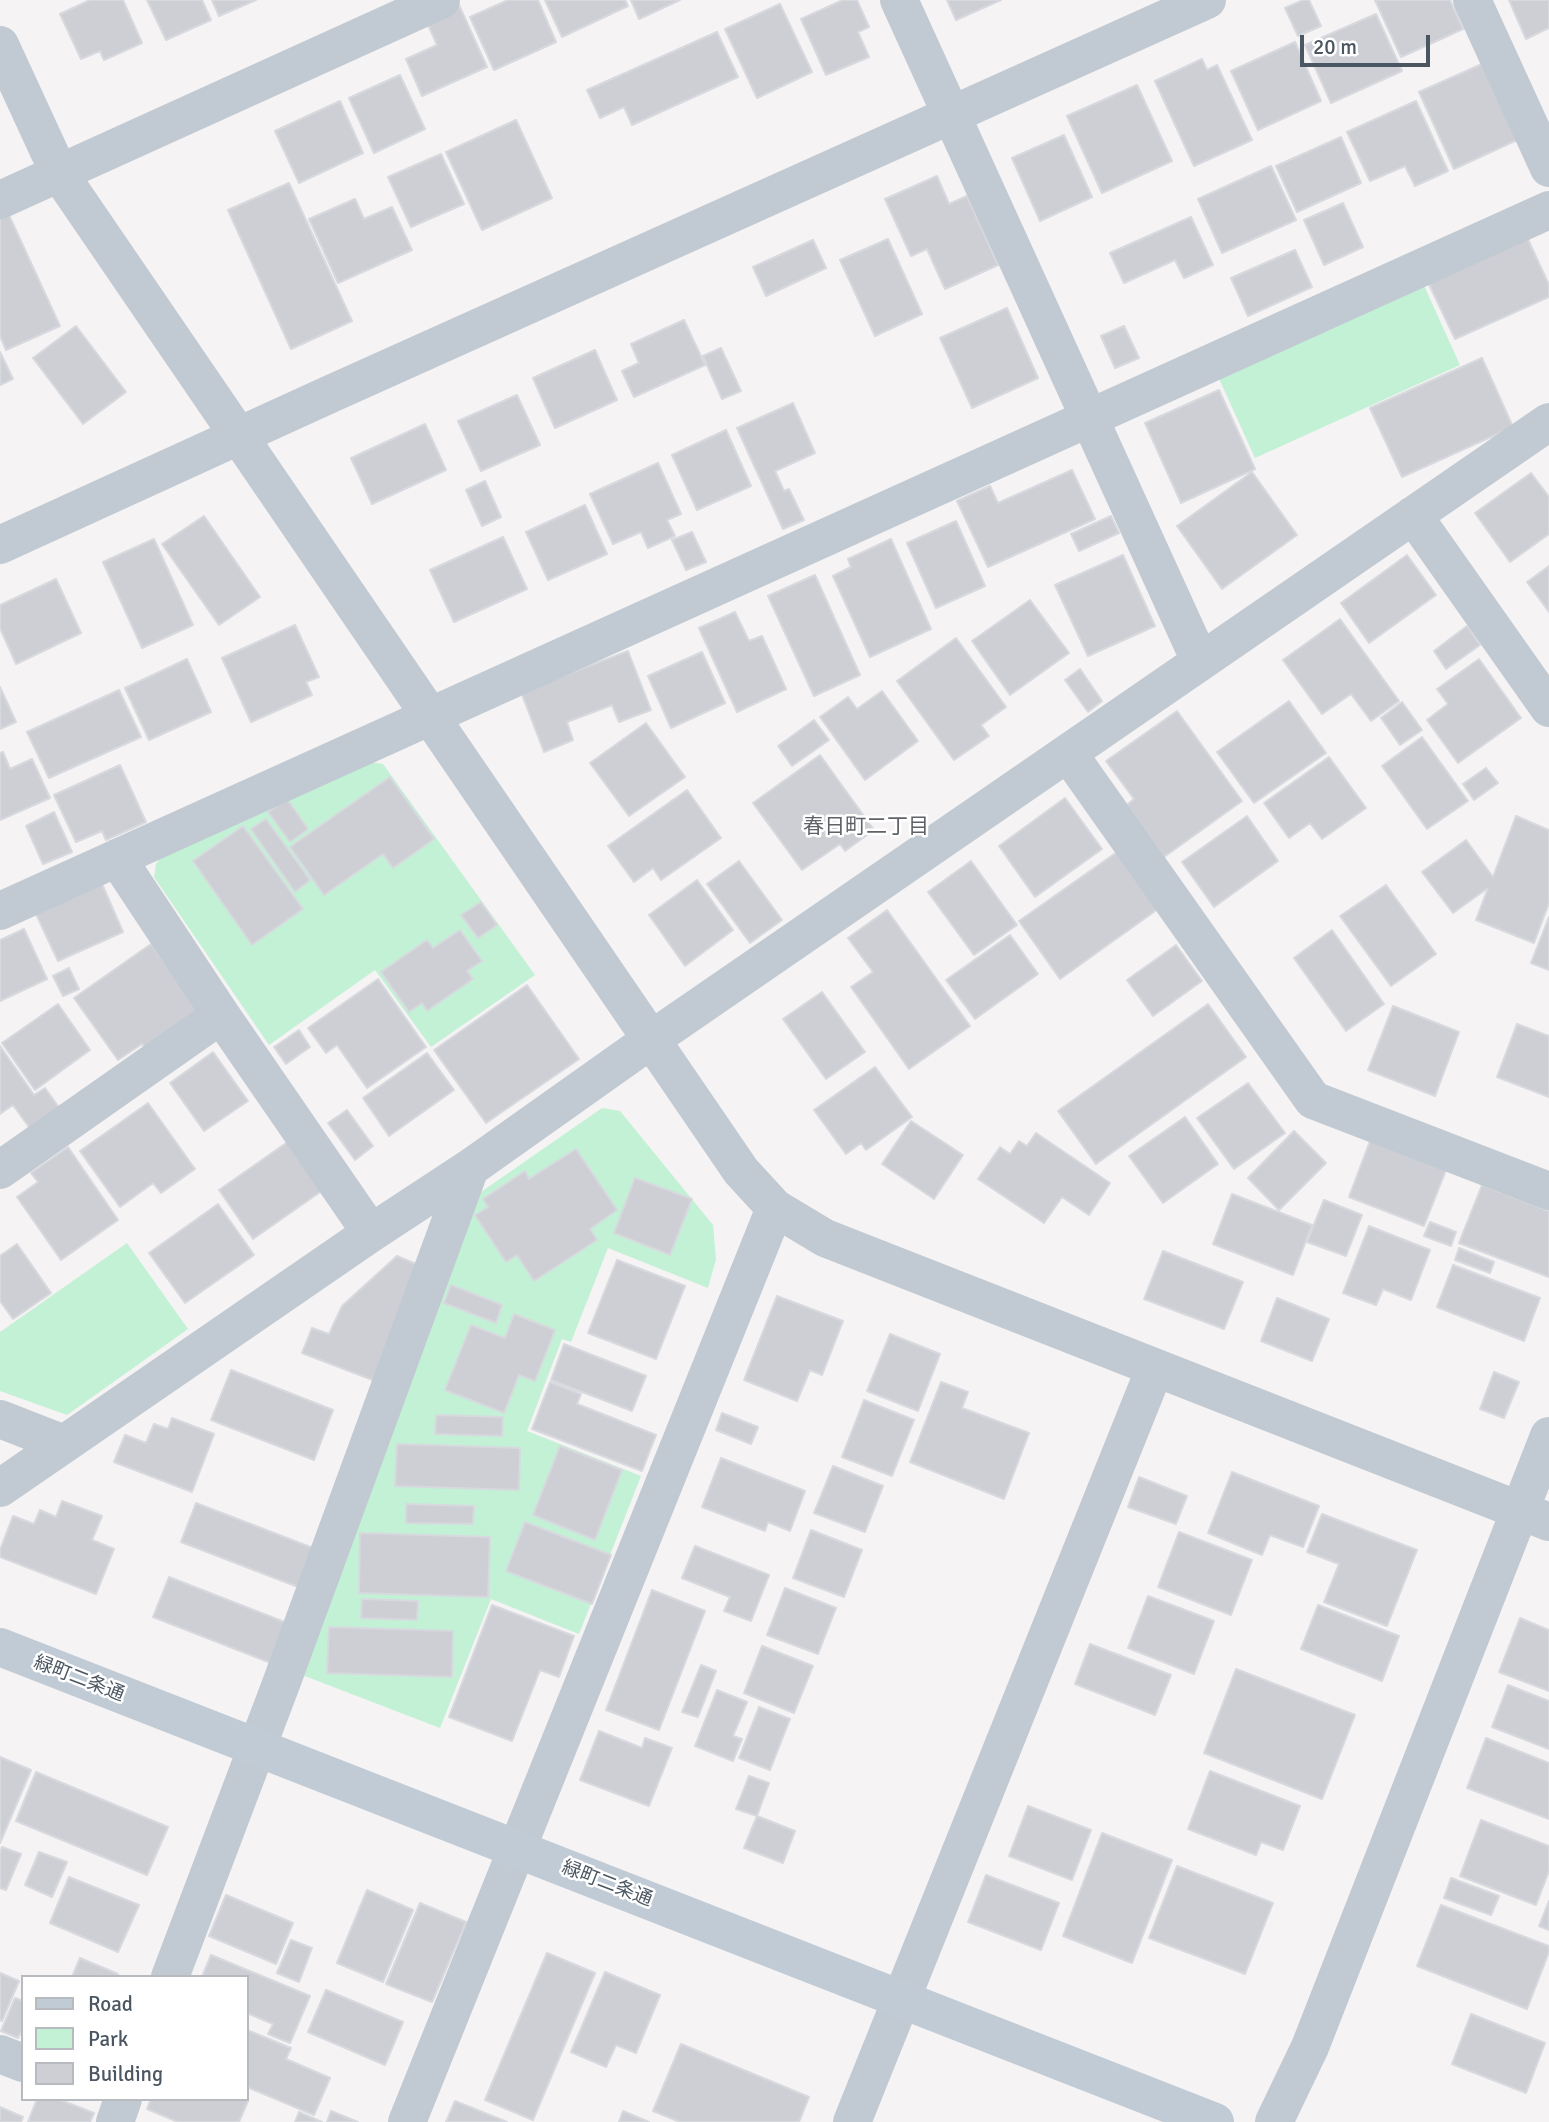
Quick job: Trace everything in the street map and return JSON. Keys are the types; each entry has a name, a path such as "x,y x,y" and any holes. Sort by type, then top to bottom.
{"street":[{"path":"0,200 441,0"},
{"path":"899,0 1200,661"},
{"path":"0,545 1208,0"},
{"path":"1472,0 1549,168"},
{"path":"0,45 59,173 741,1171 775,1208 825,1238 1534,1517"},
{"path":"0,911 1549,210"},
{"path":"0,1488 370,1233 470,1168 1068,752 1549,422"},
{"path":"1413,515 1549,708"},
{"path":"1068,752 1313,1100 1549,1191"},
{"path":"117,858 370,1233"},
{"path":"0,1170 221,1015"},
{"path":"171,1975 470,1168"},
{"path":"407,2122 775,1208"},
{"path":"852,2122 1156,1368"},
{"path":"0,1419 64,1444"},
{"path":"1274,2122 1310,2048 1534,1517 1549,1436"},
{"name":"緑町二条通","path":"0,1647 1215,2122"},
{"path":"0,2054 21,2062"}],"green space":[{"path":"1421,279 1460,365 1255,458 1216,372"},
{"path":"364,761 383,764 535,975 431,1047 375,970 269,1045 154,877 156,864 162,856"},
{"path":"602,1108 620,1111 713,1225 716,1259 708,1288 608,1248 571,1342 562,1339 527,1431 641,1476 579,1634 491,1599 440,1728 297,1673 481,1192"},
{"path":"127,1243 188,1329 67,1415 0,1391 0,1332"}],"building":[{"path":"90,0 123,0 142,43 104,60 100,51 81,59 60,14"},
{"path":"147,0 202,0 211,20 166,40"},
{"path":"212,0 256,0 219,16"},
{"path":"508,0 538,0 556,42 494,70 470,17"},
{"path":"545,0 625,0 628,6 562,37"},
{"path":"631,0 680,0 639,19"},
{"path":"843,0 857,0 869,27 858,32 869,57 826,75 801,19"},
{"path":"947,0 1001,0 956,20"},
{"path":"1309,0 1321,26 1298,36 1285,8"},
{"path":"1375,0 1450,0 1463,29 1401,57"},
{"path":"1509,0 1549,0 1549,28 1526,39"},
{"path":"780,4 812,72 757,98 725,29"},
{"path":"459,5 487,67 422,96 406,59 437,45 426,20"},
{"path":"1376,14 1402,71 1331,103 1305,45"},
{"path":"717,32 738,77 632,125 624,107 600,118 587,90"},
{"path":"1295,42 1321,101 1258,130 1231,71"},
{"path":"1202,59 1207,70 1217,65 1252,140 1194,166 1155,81"},
{"path":"1482,64 1517,140 1454,169 1419,92"},
{"path":"400,75 425,129 374,153 349,98"},
{"path":"1137,85 1172,161 1102,193 1067,116"},
{"path":"340,101 363,153 299,183 275,131"},
{"path":"1416,101 1448,171 1415,186 1405,166 1370,181 1347,132"},
{"path":"516,120 552,198 482,230 446,152"},
{"path":"1064,135 1092,197 1040,221 1012,158"},
{"path":"1341,137 1361,183 1297,212 1276,166"},
{"path":"441,154 464,204 411,227 388,177"},
{"path":"1271,166 1296,220 1222,253 1198,199"},
{"path":"937,176 949,204 967,196 998,265 945,289 927,249 911,256 885,199"},
{"path":"289,183 352,321 291,349 228,210"},
{"path":"355,199 364,219 392,207 412,250 338,283 309,219"},
{"path":"1343,203 1363,247 1324,265 1304,220"},
{"path":"8,213 60,326 6,350 0,336 0,217"},
{"path":"1191,217 1213,265 1184,278 1175,260 1124,283 1110,253"},
{"path":"1526,235 1549,285 1549,297 1455,339 1427,280"},
{"path":"888,239 922,314 875,336 840,260"},
{"path":"813,240 826,268 766,296 753,267"},
{"path":"1295,250 1312,287 1248,316 1231,278"},
{"path":"1007,308 1038,378 972,408 940,338"},
{"path":"684,320 705,365 634,397 622,371 639,363 631,344"},
{"path":"76,326 126,392 83,424 33,358"},
{"path":"1124,326 1139,358 1115,368 1101,336"},
{"path":"721,348 741,391 722,399 703,356"},
{"path":"595,350 617,400 555,428 533,378"},
{"path":"0,352 13,379 0,385"},
{"path":"1482,358 1513,427 1402,477 1370,408"},
{"path":"1219,390 1255,469 1181,503 1145,423"},
{"path":"517,395 540,445 481,471 458,421"},
{"path":"793,403 815,453 775,471 784,491 789,489 804,520 783,529 737,428"},
{"path":"425,424 446,470 372,504 351,458"},
{"path":"726,430 751,486 697,510 672,455"},
{"path":"658,463 681,514 667,520 675,536 648,548 641,532 613,544 590,494"},
{"path":"1072,470 1095,519 988,567 957,501 990,486 998,503"},
{"path":"1252,472 1297,535 1222,589 1177,526"},
{"path":"1531,473 1549,497 1549,534 1510,562 1475,513"},
{"path":"485,481 501,517 482,526 466,490"},
{"path":"585,505 607,554 548,580 526,532"},
{"path":"204,516 260,597 219,625 162,544"},
{"path":"1111,516 1119,533 1079,551 1071,534"},
{"path":"956,521 985,586 936,608 907,543"},
{"path":"692,532 706,562 686,570 672,540"},
{"path":"503,537 527,589 454,622 430,570"},
{"path":"154,539 193,625 142,648 103,562"},
{"path":"891,539 931,629 870,657 833,576 851,567 848,559"},
{"path":"1123,555 1155,626 1088,656 1055,585"},
{"path":"1407,555 1436,595 1369,643 1341,603"},
{"path":"1549,566 1549,612 1527,582"},
{"path":"815,575 860,675 814,696 768,596"},
{"path":"56,579 81,633 16,664 0,628 0,605"},
{"path":"1030,600 1069,653 1010,695 972,641"},
{"path":"735,612 749,641 762,636 786,689 737,712 699,628"},
{"path":"1340,619 1399,701 1371,721 1351,694 1322,714 1283,660"},
{"path":"295,625 319,677 306,682 312,695 251,722 222,658"},
{"path":"1467,626 1480,645 1446,669 1434,651"},
{"path":"956,638 1006,707 981,725 989,736 954,760 897,681"},
{"path":"628,651 651,710 619,722 612,705 567,722 573,740 544,752 521,692"},
{"path":"702,652 725,703 671,728 648,676"},
{"path":"187,659 211,712 149,740 125,688"},
{"path":"1479,659 1521,718 1458,763 1427,720 1448,704 1437,689"},
{"path":"1080,669 1102,701 1088,712 1065,680"},
{"path":"0,687 16,722 0,729"},
{"path":"119,690 141,737 49,778 27,732"},
{"path":"882,691 918,741 865,780 820,717 848,697 857,709"},
{"path":"1289,701 1326,753 1254,803 1217,752"},
{"path":"1402,702 1422,730 1400,745 1381,718"},
{"path":"1177,711 1242,801 1164,857 1127,805 1134,799 1106,761"},
{"path":"814,720 829,740 792,766 778,746"},
{"path":"646,723 685,777 629,816 590,763"},
{"path":"1422,737 1468,801 1427,829 1382,766"},
{"path":"3,752 10,769 32,759 50,798 0,820 0,753"},
{"path":"820,755 874,830 845,851 840,844 802,870 753,803"},
{"path":"1329,757 1366,808 1322,839 1310,823 1289,838 1264,803"},
{"path":"120,765 146,822 106,840 102,831 76,842 54,795"},
{"path":"1486,768 1498,783 1474,800 1463,784"},
{"path":"390,777 434,839 393,868 383,854 324,895 290,847"},
{"path":"687,790 721,838 661,880 653,868 634,882 608,846"},
{"path":"1065,798 1102,849 1035,897 999,846"},
{"path":"287,799 308,829 290,842 268,812"},
{"path":"54,812 72,852 43,864 26,826"},
{"path":"1247,816 1278,861 1214,907 1182,862"},
{"path":"1516,816 1549,830 1549,903 1534,943 1476,920 1488,888 1453,913 1422,872 1466,840 1493,877"},
{"path":"266,819 310,880 295,892 251,829"},
{"path":"243,826 303,909 252,945 193,861"},
{"path":"1117,852 1158,909 1060,979 1019,921"},
{"path":"739,861 782,920 750,943 707,884"},
{"path":"971,861 1017,925 974,955 928,892"},
{"path":"697,880 733,930 685,966 649,915"},
{"path":"102,884 123,932 58,961 36,914"},
{"path":"1386,885 1436,954 1391,986 1340,916"},
{"path":"481,902 497,925 478,938 461,915"},
{"path":"887,910 970,1026 909,1069 851,987 873,972 848,938"},
{"path":"1549,917 1549,970 1531,963"},
{"path":"24,929 47,979 0,1001 0,940"},
{"path":"460,930 482,961 467,971 473,979 427,1011 422,1003 409,1012 381,972 427,940 433,948"},
{"path":"1332,930 1384,1004 1346,1031 1294,958"},
{"path":"1010,935 1038,974 975,1019 946,980"},
{"path":"151,944 202,1015 149,1052 142,1044 118,1060 74,998"},
{"path":"1176,945 1202,981 1153,1016 1127,980"},
{"path":"69,968 79,989 63,996 53,976"},
{"path":"378,979 426,1047 367,1088 337,1045 326,1053 308,1028"},
{"path":"527,985 579,1059 486,1123 434,1050"},
{"path":"822,992 865,1052 826,1079 783,1019"},
{"path":"58,1004 90,1050 35,1090 2,1043"},
{"path":"1208,1004 1246,1057 1096,1164 1058,1111"},
{"path":"1393,1006 1459,1032 1435,1096 1368,1070"},
{"path":"1517,1024 1549,1036 1549,1097 1497,1077"},
{"path":"299,1030 310,1047 286,1064 274,1047"},
{"path":"0,1046 34,1095 45,1088 63,1113 34,1134 13,1105 0,1114"},
{"path":"213,1052 248,1101 204,1131 170,1083"},
{"path":"427,1053 454,1090 389,1136 363,1098"},
{"path":"875,1067 912,1117 866,1150 861,1143 846,1154 814,1110"},
{"path":"1248,1083 1285,1133 1234,1169 1197,1118"},
{"path":"148,1103 195,1169 161,1193 153,1183 120,1207 80,1151"},
{"path":"347,1110 373,1146 355,1160 328,1123"},
{"path":"1185,1117 1218,1164 1163,1203 1129,1156"},
{"path":"911,1121 963,1155 934,1199 882,1164"},
{"path":"1294,1131 1326,1163 1279,1210 1248,1178"},
{"path":"1036,1133 1110,1183 1089,1215 1062,1197 1044,1223 978,1179 1000,1147 1010,1154 1019,1141 1027,1146"},
{"path":"289,1141 323,1190 253,1239 219,1190"},
{"path":"1370,1141 1446,1170 1424,1226 1349,1197"},
{"path":"68,1147 118,1220 61,1260 17,1197 38,1182 31,1173"},
{"path":"576,1149 617,1210 590,1229 597,1240 534,1281 517,1255 506,1262 475,1215 488,1207 483,1199 525,1171 529,1179"},
{"path":"635,1178 692,1199 670,1255 614,1233"},
{"path":"1482,1185 1549,1211 1549,1277 1459,1243"},
{"path":"1232,1194 1312,1225 1293,1275 1213,1244"},
{"path":"1324,1200 1362,1215 1346,1256 1307,1242"},
{"path":"218,1204 254,1255 185,1303 149,1253"},
{"path":"1430,1222 1456,1232 1451,1246 1424,1236"},
{"path":"1369,1226 1430,1250 1411,1300 1383,1289 1376,1305 1343,1293"},
{"path":"17,1244 51,1293 13,1319 0,1301 0,1256"},
{"path":"1459,1248 1494,1262 1490,1273 1455,1260"},
{"path":"1163,1251 1243,1282 1224,1329 1144,1299"},
{"path":"397,1256 423,1267 378,1382 302,1353 312,1328 329,1334 342,1306"},
{"path":"617,1260 685,1286 656,1359 588,1333"},
{"path":"1453,1265 1540,1298 1524,1341 1437,1307"},
{"path":"451,1285 502,1305 496,1323 444,1303"},
{"path":"777,1296 843,1321 822,1375 810,1370 797,1401 744,1380"},
{"path":"1277,1298 1329,1319 1312,1361 1261,1341"},
{"path":"514,1314 555,1330 535,1381 519,1375 504,1413 445,1390 471,1325 505,1338"},
{"path":"890,1334 940,1354 918,1411 867,1391"},
{"path":"564,1344 646,1376 632,1411 551,1380"},
{"path":"231,1370 333,1410 314,1460 211,1420"},
{"path":"1494,1372 1519,1382 1504,1418 1480,1409"},
{"path":"550,1382 581,1394 577,1404 656,1435 642,1471 532,1429"},
{"path":"941,1382 968,1392 962,1408 1029,1433 1004,1499 910,1462"},
{"path":"864,1400 914,1420 892,1476 842,1457"},
{"path":"722,1413 758,1427 751,1444 716,1430"},
{"path":"436,1415 503,1417 502,1436 435,1434"},
{"path":"172,1418 214,1434 192,1492 114,1462 125,1435 146,1443 154,1424 168,1429"},
{"path":"397,1444 520,1448 519,1490 395,1486"},
{"path":"560,1446 622,1470 595,1540 533,1515"},
{"path":"721,1458 805,1491 790,1531 768,1522 765,1531 702,1507"},
{"path":"833,1466 883,1486 865,1532 814,1513"},
{"path":"1232,1472 1319,1506 1303,1547 1270,1535 1262,1555 1208,1533"},
{"path":"1139,1477 1187,1496 1176,1524 1128,1507"},
{"path":"62,1501 102,1516 92,1540 114,1549 96,1594 0,1557 0,1550 13,1516 34,1524 40,1510 56,1517"},
{"path":"196,1503 313,1548 298,1587 181,1542"},
{"path":"406,1504 474,1506 473,1524 406,1523"},
{"path":"1322,1514 1417,1550 1387,1626 1324,1602 1339,1564 1307,1552"},
{"path":"525,1522 611,1555 592,1604 506,1571"},
{"path":"811,1530 862,1550 844,1597 793,1578"},
{"path":"1179,1532 1252,1560 1231,1615 1158,1587"},
{"path":"360,1533 490,1537 488,1597 359,1593"},
{"path":"695,1546 769,1575 751,1621 724,1611 730,1597 682,1578"},
{"path":"169,1577 287,1623 271,1663 153,1617"},
{"path":"785,1588 836,1608 818,1654 767,1635"},
{"path":"652,1590 705,1611 659,1730 606,1710"},
{"path":"1148,1596 1214,1621 1194,1674 1128,1648"},
{"path":"362,1599 418,1601 417,1620 361,1618"},
{"path":"492,1605 574,1636 559,1677 540,1670 512,1741 449,1717"},
{"path":"1318,1605 1399,1636 1382,1681 1301,1649"},
{"path":"1520,1618 1549,1630 1549,1691 1499,1672"},
{"path":"329,1627 453,1631 452,1677 327,1673"},
{"path":"1090,1644 1171,1675 1155,1715 1075,1684"},
{"path":"762,1646 813,1666 794,1713 744,1693"},
{"path":"701,1665 716,1671 698,1717 682,1712"},
{"path":"1236,1669 1355,1715 1322,1799 1204,1753"},
{"path":"1508,1685 1549,1701 1549,1749 1492,1727"},
{"path":"717,1690 747,1702 733,1736 742,1739 733,1761 695,1746"},
{"path":"759,1707 790,1719 770,1770 739,1758"},
{"path":"599,1731 642,1748 645,1738 672,1748 649,1806 580,1780"},
{"path":"1486,1738 1549,1763 1549,1819 1467,1788"},
{"path":"0,1757 31,1770 0,1843"},
{"path":"1210,1771 1300,1806 1283,1850 1261,1842 1256,1855 1188,1829"},
{"path":"36,1772 168,1827 147,1875 16,1821"},
{"path":"749,1776 769,1783 757,1816 736,1809"},
{"path":"1028,1806 1091,1830 1072,1880 1009,1856"},
{"path":"757,1816 795,1831 783,1863 744,1848"},
{"path":"1481,1820 1549,1846 1549,1871 1536,1905 1460,1876"},
{"path":"1102,1833 1172,1860 1132,1963 1063,1936"},
{"path":"2,1847 21,1854 6,1890 0,1888"},
{"path":"39,1852 67,1862 52,1897 25,1885"},
{"path":"1177,1866 1273,1903 1245,1974 1149,1938"},
{"path":"986,1875 1059,1903 1041,1950 968,1922"},
{"path":"69,1877 139,1905 118,1952 50,1923"},
{"path":"1451,1878 1499,1896 1491,1915 1444,1898"},
{"path":"367,1890 413,1910 383,1982 337,1963"},
{"path":"226,1895 293,1923 276,1964 209,1936"},
{"path":"1549,1901 1549,1930 1539,1926"},
{"path":"420,1903 466,1922 432,2002 386,1984"},
{"path":"1441,1905 1549,1946 1527,2009 1417,1966"},
{"path":"291,1940 312,1948 299,1982 277,1973"},
{"path":"547,1953 595,1973 533,2120 485,2100"},
{"path":"211,1955 310,1996 290,2043 268,2034 273,2024 248,2013 248,1975 203,1975"},
{"path":"80,1958 118,1974 118,1975 73,1975"},
{"path":"605,1972 660,1995 636,2053 616,2045 606,2067 571,2052"},
{"path":"0,1973 19,1981 2,2021 0,2020"},
{"path":"326,1990 403,2022 385,2065 308,2032"},
{"path":"15,1998 21,2000 21,2032 18,2038 1,2031"},
{"path":"1471,2014 1545,2043 1526,2093 1452,2064"},
{"path":"248,2030 291,2048 286,2059 330,2078 314,2115 248,2087"},
{"path":"681,2044 809,2097 799,2122 680,2122 653,2111"},
{"path":"36,2101 63,2101 94,2113 90,2122 28,2122"},
{"path":"150,2101 248,2101 239,2122 178,2122 147,2109"},
{"path":"455,2101 507,2122 446,2122"},
{"path":"0,2107 23,2117 21,2122 0,2122"},
{"path":"331,2111 358,2122 327,2122"},
{"path":"623,2111 649,2122 619,2122"},
{"path":"299,2112 322,2122 295,2122"}],"district":[{"name":"春日町二丁目","path":"866,827"}]}
